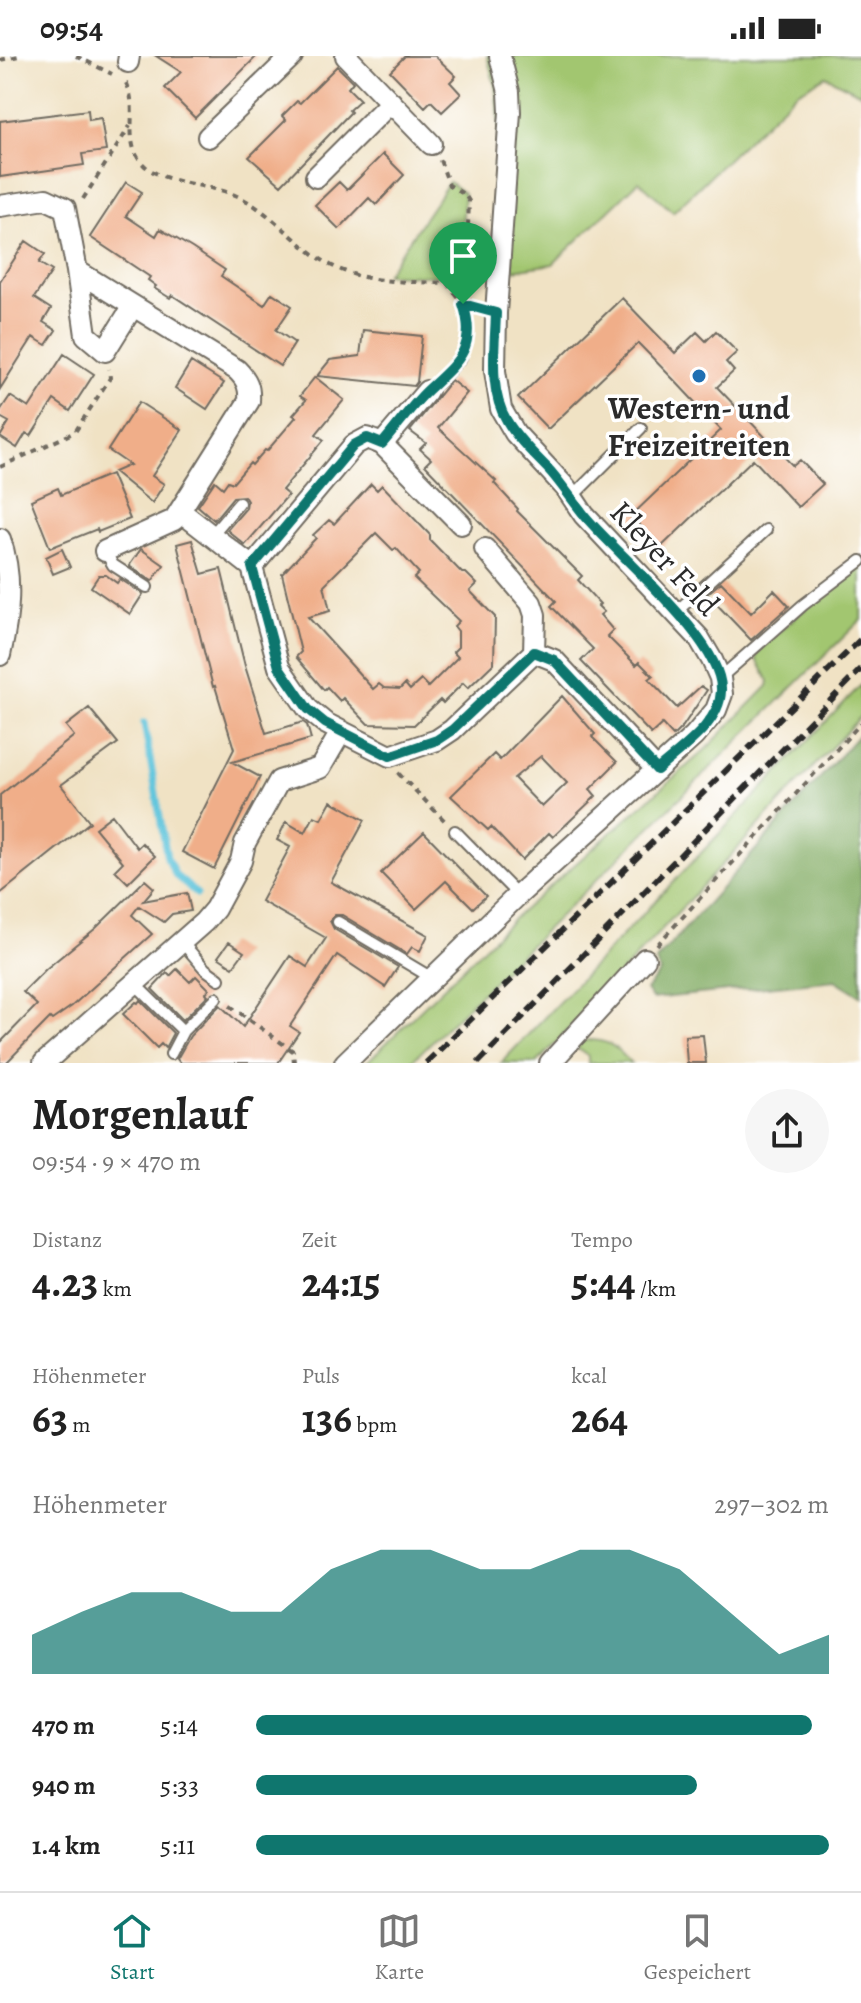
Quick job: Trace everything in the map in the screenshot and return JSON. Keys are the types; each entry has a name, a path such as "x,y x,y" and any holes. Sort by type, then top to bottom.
{"street":[{"path":"208,137 292,56"},
{"path":"346,56 431,144"},
{"name":"Kleyer Feld","path":"500,56 509,92 510,112 496,313 496,382 506,421 584,515 699,638 720,678"},
{"path":"316,177 391,102"},
{"path":"0,206 46,199 65,208 86,335 105,351 133,306"},
{"path":"77,271 237,370 246,378 250,390 249,401 174,520 105,551"},
{"path":"382,444 427,391"},
{"path":"252,567 354,445 367,438 382,444 461,524"},
{"path":"180,511 252,567 279,667 308,709 325,723 390,756 437,740 452,730 534,652 535,615 531,603 485,549"},
{"path":"0,539 9,578 7,624 0,655"},
{"path":"534,652 554,660 657,770"},
{"path":"345,1063 518,895 708,721 722,694 720,678"},
{"path":"44,1063 182,942 215,909 241,861 245,843 279,781 320,768 341,732"},
{"path":"550,1063 645,959"}],"lane":[{"path":"427,391 461,357"},
{"path":"572,497 641,428"},
{"path":"211,536 239,503"},
{"path":"676,612 766,530"},
{"path":"105,551 113,565 147,587"},
{"path":"720,678 803,605 861,561"},
{"path":"455,831 518,895"},
{"path":"338,922 432,978"},
{"path":"182,942 205,969 219,979"},
{"path":"135,984 183,1031"},
{"path":"171,1054 183,1031 216,998"}],"path":[{"path":"0,60 19,56"},
{"path":"76,56 126,83 133,106 131,137 142,164 156,174 235,195 261,211 319,259 339,270 390,281 447,283"},
{"path":"68,221 132,124"},
{"path":"431,144 449,185 469,201 468,225 455,238 447,283 463,304 467,346 461,357"},
{"path":"463,304 496,313"},
{"path":"0,467 75,432 110,378 105,351"},
{"path":"645,959 861,723"},
{"path":"395,770 455,831"},
{"path":"234,1008 293,1051 294,1063"}],"green space":[{"path":"487,56 861,56 861,94 826,76 796,93 673,212 639,181 553,264 513,270 495,86"},
{"path":"449,182 464,193 460,277 386,274"},
{"path":"861,568 861,620 410,1063 366,1063 515,917 704,751 768,686 769,681 756,658 760,649 806,608"},
{"path":"861,685 861,716 537,1063 501,1063"},
{"path":"861,732 861,996 835,980 652,999 646,990 660,972 656,961"},
{"path":"588,1040 608,1043 631,1063 588,1063 588,1056 571,1044"}],"building":[{"path":"156,56 257,56 195,118 165,88 181,72"},
{"path":"405,56 435,56 456,76 450,82 461,94 442,112 431,101 425,107 390,71"},
{"path":"337,66 353,82 348,88 360,100 281,185 249,157 286,120 282,116 297,101 300,103"},
{"path":"88,110 89,120 101,118 106,151 82,154 84,165 0,177 0,121"},
{"path":"383,154 404,175 376,205 369,198 339,229 315,205 339,182 347,190"},
{"path":"126,182 142,192 126,216 156,236 160,229 192,248 225,270 221,276 264,305 272,293 292,306 276,330 295,343 280,366 172,295 170,298 154,288 156,286 148,280 150,277 90,237"},
{"path":"26,241 45,254 39,263 52,271 34,298 51,309 43,322 56,330 46,345 33,337 0,389 0,281"},
{"path":"622,298 675,353 697,332 706,341 716,331 737,352 726,362 734,371 717,387 793,466 800,460 823,484 798,507 753,459 661,547 631,516 721,430 675,381 638,343 548,429 518,398"},
{"path":"363,330 422,336 414,386 317,376 330,360 360,356"},
{"path":"64,354 94,374 70,411 54,400 31,436 26,433 17,448 0,437 9,422 0,417 0,411 10,396 29,408"},
{"path":"191,362 224,383 207,409 175,388"},
{"path":"315,377 344,400 316,434 324,440 282,490 288,495 245,545 227,530 246,508 244,496 233,497 214,520 198,506 215,481 223,488 228,481 233,483 250,463 252,465 267,451 296,417 293,415 306,400 300,396"},
{"path":"451,380 467,393 438,428 496,481 494,483 517,511 582,576 578,580 600,604 598,606 604,612 600,615 613,630 607,636 636,665 639,662 653,676 649,679 677,708 701,686 707,690 673,736 662,724 651,734 581,661 593,649 551,606 556,601 425,465 431,459 420,449 426,443 410,431"},
{"path":"139,402 182,430 152,476 164,484 152,503 114,472 130,465 108,450"},
{"path":"111,474 130,519 50,548 31,500 58,488 61,495"},
{"path":"371,484 377,490 382,485 430,535 430,540 477,584 470,591 495,617 494,663 468,688 463,683 443,703 440,700 414,725 368,724 343,698 340,701 327,687 324,690 296,657 301,652 282,574 316,538 313,535 329,520 334,524","holes":["376,533 393,550 396,548 419,573 414,578 459,621 454,626 458,631 458,647 453,652 458,657 428,687 421,680 410,690 405,684 400,689 384,688 379,684 373,689 308,617 330,611 324,585"]},
{"path":"192,540 202,574 221,569 245,666 266,733 303,722 311,739 232,762 260,777 214,869 182,852 234,749 213,687 177,544"},
{"path":"62,549 70,567 53,574 46,557"},
{"path":"141,549 164,565 152,581 129,566"},
{"path":"99,575 106,575 117,583 120,579 143,594 130,614 91,587"},
{"path":"721,582 751,613 774,590 789,606 751,640 707,594"},
{"path":"562,696 595,734 592,737 617,762 590,789 596,796 553,837 549,833 522,860 491,827 488,830 451,796 494,754 500,760","holes":["541,756 567,783 542,807 514,778"]},
{"path":"89,708 118,743 61,785 90,822 0,894 0,795 74,736 66,726"},
{"path":"331,801 365,820 331,882 428,935 420,951 412,947 407,954 342,915 335,915 330,921 334,929 398,967 385,987 337,955 290,1026 299,1032 278,1063 180,1063 177,1059 190,1036 220,1005 243,1027 290,956 307,967 326,938 261,901 290,847 277,840 286,822 305,833 314,816 321,819"},
{"path":"112,815 137,848 142,843 155,856 128,883 115,870 123,862 95,828"},
{"path":"424,832 486,896 473,908 446,881 416,909 381,873"},
{"path":"145,880 154,888 143,901 187,893 191,911 172,914 164,922 139,906 132,915 152,934 72,1006 52,1020 50,1018 6,1063 0,1063 0,1043 37,1005 23,992"},
{"path":"229,942 244,952 233,967 218,957"},
{"path":"177,969 190,982 196,976 209,989 208,995 183,1020 152,989 167,973 170,976"},
{"path":"140,1000 173,1033 165,1048 161,1044 157,1048 123,1014"},
{"path":"703,1035 706,1063 687,1063 685,1036"}],"waterway":[{"path":"144,723 167,858 176,876 197,894"}],"railway":[{"path":"426,1063 861,639"},
{"path":"478,1063 861,669"}],"place":[{"name":"Western- und Freizeitreiten","path":"699,376"}],"route":[{"path":"463,304 496,313 497,393 506,421 566,488 584,515 699,638 720,678 722,694 716,710 694,736 657,770 554,660 534,652 452,730 437,740 390,756 316,717 279,667 252,567 354,445 367,438 382,444 461,357 467,346 463,304"}]}
